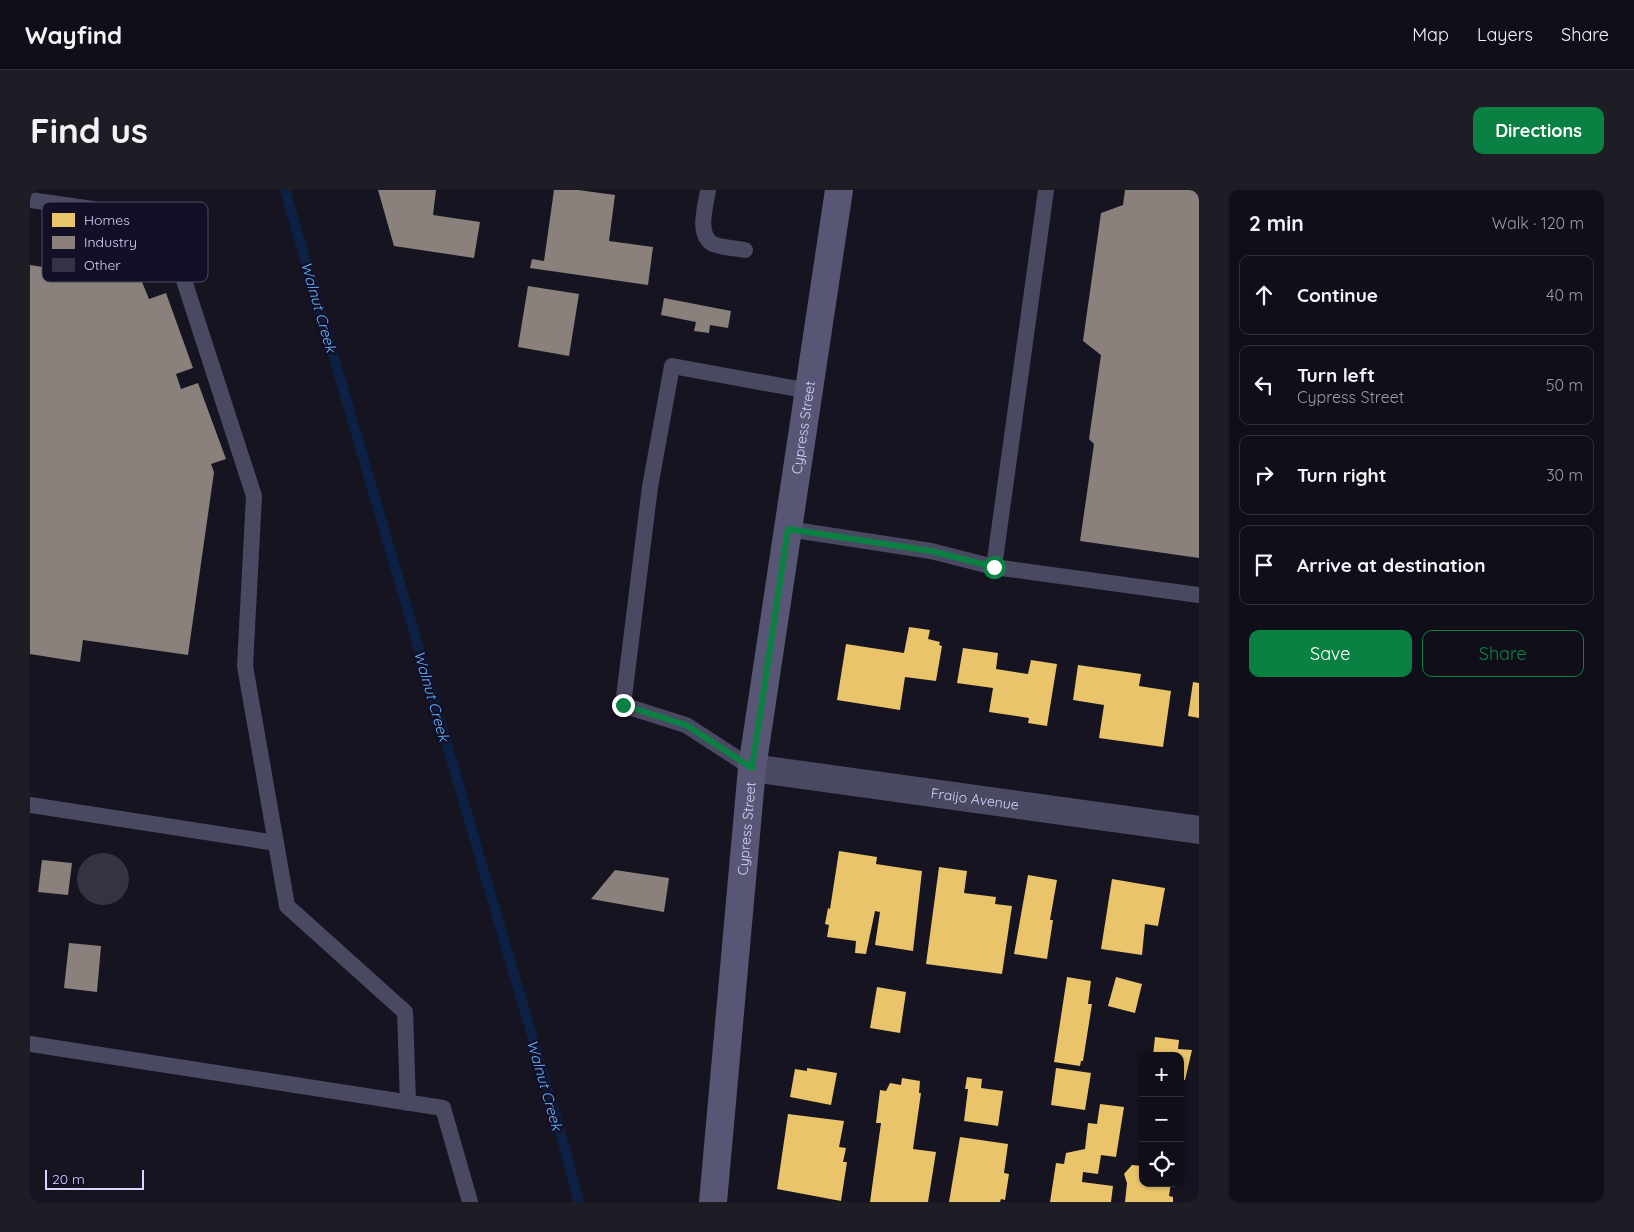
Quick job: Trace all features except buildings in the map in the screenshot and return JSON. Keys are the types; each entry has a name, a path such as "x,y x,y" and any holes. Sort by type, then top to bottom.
{"street":[{"name":"Cypress Street","path":"713,1202 752,768 839,190"},
{"name":"Fraijo Avenue","path":"752,768 1199,830"}],"lane":[{"path":"708,190 703,225 707,237 713,244 745,250"},
{"path":"994,567 1046,190"},
{"path":"30,200 44,202"},
{"path":"185,282 254,496 245,666 287,906 405,1012 408,1103"},
{"path":"752,768 686,725 623,705 650,487 672,366 809,391"},
{"path":"788,529 931,551 994,567 1199,595"},
{"path":"30,805 276,843"},
{"path":"30,1044 443,1108 470,1202"}],"waterway":[{"name":"Walnut Creek","path":"285,190 579,1202"}],"route":[{"path":"623,705 686,725 752,768 788,529 931,551 994,567"}]}
